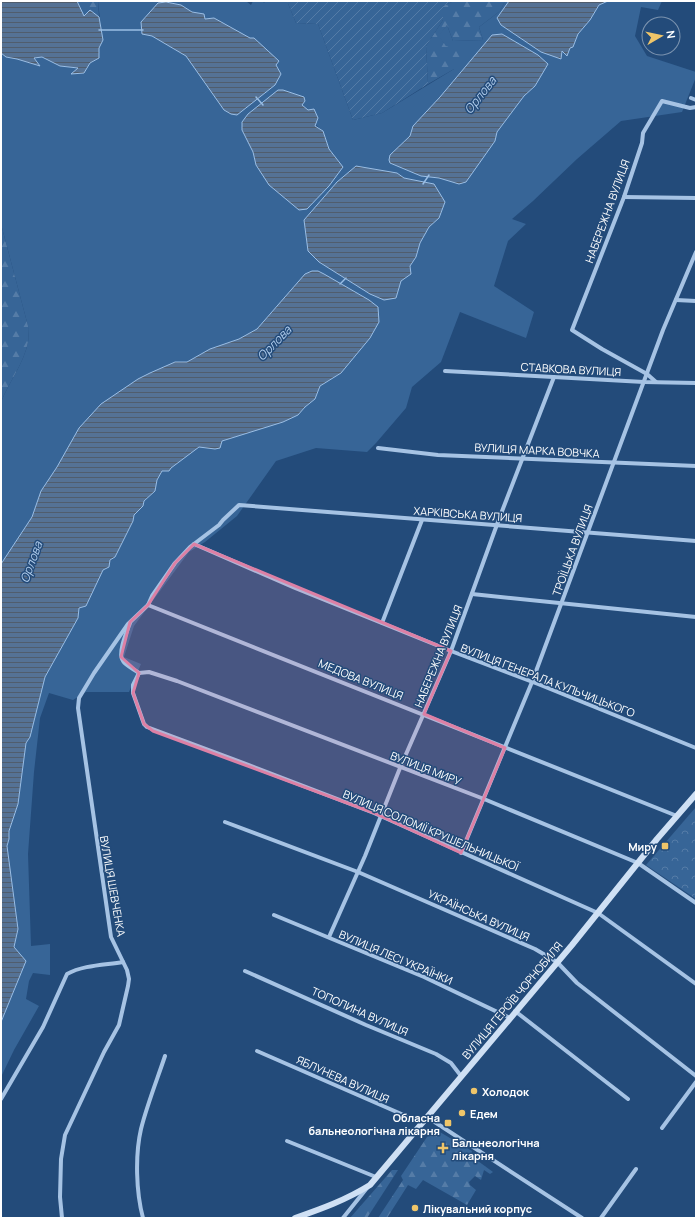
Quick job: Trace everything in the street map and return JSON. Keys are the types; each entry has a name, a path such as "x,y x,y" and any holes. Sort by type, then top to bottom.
{"street":[{"path":"691,98 696,100"},
{"name":"НАБЕРЕЖНА ВУЛИЦЯ","path":"647,374 602,349 572,330 624,197 642,143 643,133 662,101 690,108 696,107"},
{"path":"624,197 696,198"},
{"name":"ТРОЇЦЬКА ВУЛИЦЯ","path":"461,853 532,682 615,463 663,330 696,252"},
{"path":"676,300 696,301"},
{"name":"СТАВКОВА ВУЛИЦЯ","path":"445,371 644,382 696,383"},
{"path":"647,374 656,382"},
{"name":"НАБЕРЕЖНА ВУЛИЦЯ","path":"329,937 358,872 400,768 451,652 496,526 554,377"},
{"name":"ВУЛИЦЯ МАРКА ВОВЧКА","path":"378,448 438,455 696,466"},
{"name":"ХАРКІВСЬКА ВУЛИЦЯ","path":"194,544 219,525 239,505 696,541"},
{"path":"382,623 422,520"},
{"path":"139,673 123,661 121,657 123,643 130,622 148,605 152,596 175,563 194,544"},
{"name":"ВУЛИЦЯ ГЕНЕРАЛА КУЛЬЧИЦЬКОГО","path":"194,544 295,588 451,652 532,682 696,748"},
{"path":"472,594 696,617"},
{"name":"МЕДОВА ВУЛИЦЯ","path":"148,605 677,816"},
{"name":"ВУЛИЦЯ ШЕВЧЕНКА","path":"62,1218 60,1198 65,1135 101,1057 119,1025 129,979 127,970 111,937 78,708 79,698 120,634 130,622"},
{"name":"ВУЛИЦЯ МИРУ","path":"139,673 149,672 177,681 400,768 484,799 638,863 696,903"},
{"name":"ВУЛИЦЯ СОЛОМІЇ КРУШЕЛЬНИЦЬКОЇ","path":"139,673 134,681 132,689 144,724 153,731 233,759 381,817 598,913 696,984"},
{"name":"ВУЛИЦЯ ГЕРОЇВ ЧОРНОБИЛЯ","path":"343,1218 558,962 696,794"},
{"name":"УКРАЇНСЬКА ВУЛИЦЯ","path":"224,822 358,872 535,949 558,962 577,983 696,1076"},
{"name":"ВУЛИЦЯ ЛЕСІ УКРАЇНКИ","path":"274,915 424,977 510,1018"},
{"path":"1,1099 43,1027 67,974 82,968 123,962"},
{"name":"ТОПОЛИНА ВУЛИЦЯ","path":"245,971 366,1025 436,1054 451,1063 461,1076"},
{"path":"515,1012 628,1099"},
{"name":"ЯБЛУНЕВА ВУЛИЦЯ","path":"257,1051 422,1123"},
{"path":"143,1218 139,1196 138,1150 141,1130 165,1056"},
{"path":"662,1128 696,1082"},
{"path":"427,1117 582,1218"},
{"path":"287,1141 376,1177"},
{"path":"601,1218 636,1169"},
{"path":"295,1218 354,1195 370,1185"}],"highlighted area":[{"path":"194,544 451,651 424,714 505,748 461,853 374,813 153,731 144,724 133,693 139,673 121,657 130,622 148,605 175,563"}],"green space":[{"path":"77,1 98,1 99,17 90,10 84,16"},
{"path":"98,1 246,1 251,5 253,1 263,1 264,3 265,1 287,1 296,23 318,24 353,120 382,113 454,69 446,46 438,36 447,25 453,41 483,40 479,27 500,11 505,1 509,1 497,18 501,25 541,52 561,59 562,51 567,55 570,48 573,47 578,34 590,20 599,5 608,1 662,1 658,10 641,7 635,36 641,46 641,56 647,56 696,72 696,77 682,112 621,121 512,219 526,224 508,241 494,286 534,312 526,338 460,312 441,362 412,387 406,408 367,452 316,448 276,461 237,516 205,542 189,552 134,626 124,657 141,664 129,692 86,692 73,700 49,693 40,718 34,772 28,854 31,946 50,944 50,975 33,973 29,981 26,999 39,1006 14,1050 1,1077 1,1022 25,961 14,947 18,929 7,846 9,831 18,804 26,743 30,737 45,677 78,618 79,608 86,606 101,573 115,557 133,521 134,515 143,506 144,501 155,491 157,480 162,471 170,468 199,446 215,449 222,441 298,415 315,399 320,386 341,373 352,358 369,300 318,271 305,274 257,329 239,339 210,349 187,362 175,362 138,379 129,386 57,467 41,491 32,517 1,564 1,402 26,350 28,342 28,326 1,224 1,53 6,57 39,66 34,58 42,57 60,66 78,68 72,73 99,58 99,48 102,40","holes":["166,2 181,5 192,12 204,14 205,19 214,18 250,39 194,66 186,56 152,36 141,22 158,3","502,34 538,55 547,64 535,86 524,96 497,132 495,141 459,184 439,178 421,176 390,163 390,155 410,136 413,126 440,97 492,35","295,95 304,97 305,101 302,105 316,125 323,131 329,149 343,167 256,165 253,152 242,130","356,166 397,173 404,178 433,184 439,218 429,227 420,243 416,257 410,266 411,274 401,281 396,298 308,251 304,220 337,182"]},
{"path":"287,1 454,1 443,6 443,20 426,46 428,84 382,113 353,120 318,24 296,23"},
{"path":"454,1 505,1 500,11 479,27 483,40 453,41 447,25 439,36 446,46 465,52 454,69 428,84 426,46 443,20 443,6"},
{"path":"1,224 28,326 28,342 20,365 1,402"},
{"path":"696,807 696,899 646,865"},
{"path":"433,1128 472,1151 471,1156 493,1172 490,1174 484,1170 481,1180 475,1176 469,1182 470,1185 476,1190 467,1205 423,1180 416,1189 408,1185 387,1218 378,1218 403,1180 401,1176"},
{"path":"392,1170 398,1170 367,1218 350,1218"}],"water":[{"path":"1,1 77,1 84,16 90,10 99,17 103,40 99,48 99,58 90,63 84,73 71,74 78,68 60,66 42,57 34,58 40,66 6,57 1,53"},
{"path":"509,1 608,1 599,5 590,20 578,34 573,47 570,48 567,56 562,51 561,59 541,52 501,25 497,18"},
{"path":"166,2 181,5 192,12 204,14 205,19 214,18 250,38 254,38 279,61 276,65 281,74 275,85 237,115 231,114 224,110 186,56 152,36 142,34 141,22 158,3"},
{"path":"502,34 538,55 548,64 535,86 524,96 497,132 495,141 466,182 459,184 439,178 421,176 390,163 390,155 410,136 413,126 440,97 492,35"},
{"path":"278,90 283,90 304,97 305,101 302,105 308,110 314,109 318,118 315,126 323,131 329,149 343,167 329,186 307,209 299,210 269,185 256,165 253,152 242,130 242,122 248,114"},
{"path":"356,166 397,173 404,178 434,184 445,202 439,218 429,227 420,243 416,257 410,266 411,274 401,281 396,298 384,300 370,294 319,262 308,251 304,220 337,182"},
{"path":"312,271 318,271 324,274 369,300 378,307 379,322 370,338 341,373 320,386 315,399 298,415 283,422 222,441 220,448 215,449 199,447 169,471 162,471 157,480 155,491 144,501 143,506 134,515 133,521 115,557 110,560 109,567 103,570 86,606 79,608 78,618 45,677 30,737 26,743 18,804 9,831 7,846 18,929 14,947 26,961 1,1022 1,564 32,517 41,491 57,467 79,428 101,404 138,379 150,373 175,362 187,362 210,349 239,339 257,329 305,274"}],"waterway":[{"path":"99,30 143,30"},
{"path":"256,97 263,105"},
{"name":"Орлова","path":"423,184 429,175"},
{"name":"Орлова","path":"340,284 346,278"}],"place":[{"name":"Миру","path":"665,846"},
{"name":"Холодок","path":"474,1091"},
{"name":"Едем","path":"462,1113"},
{"name":"Обласна бальнеологічна лікарня","path":"448,1123"},
{"name":"Бальнеологічна лікарня","path":"443,1148"},
{"name":"Лікувальний корпус","path":"415,1208"}]}
